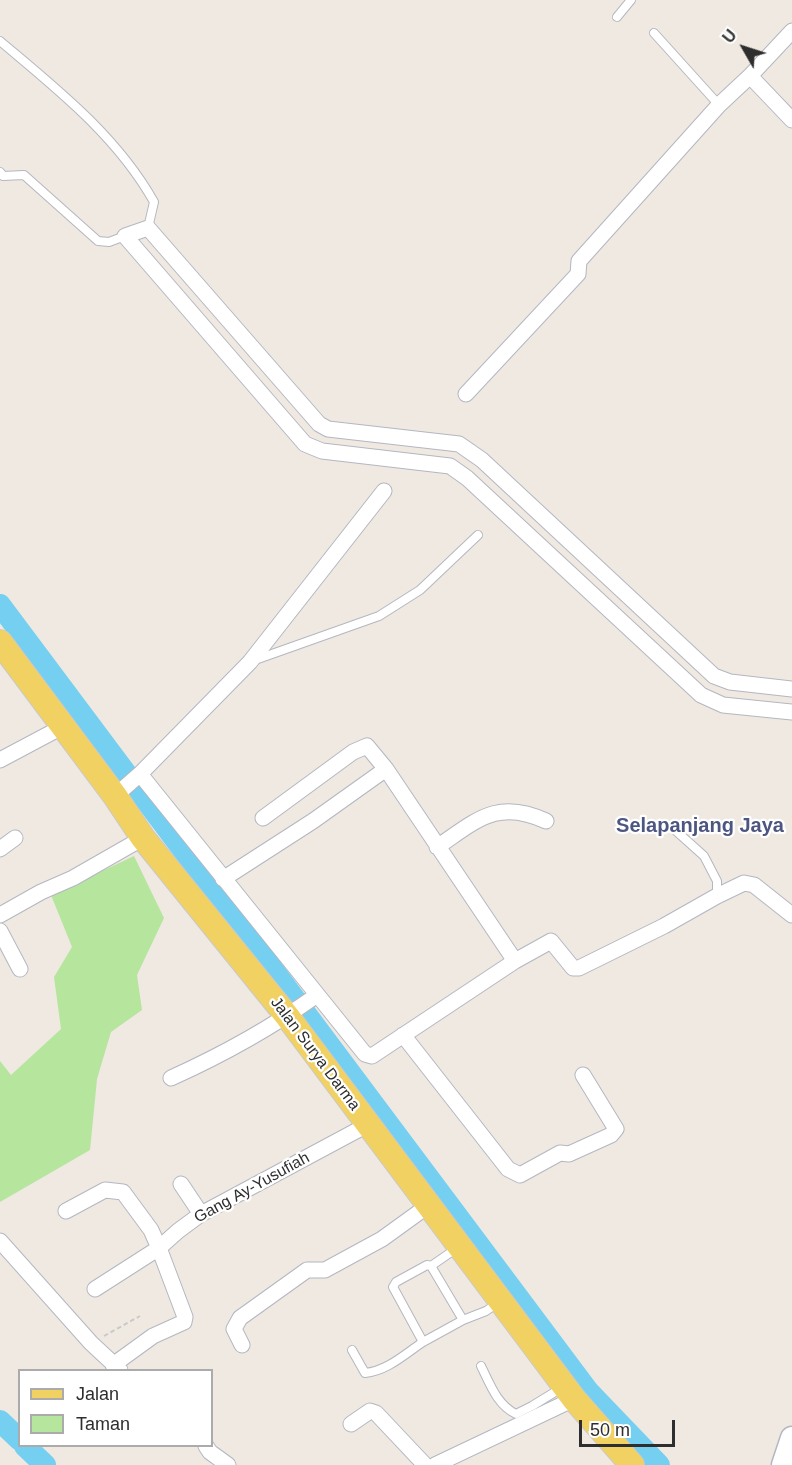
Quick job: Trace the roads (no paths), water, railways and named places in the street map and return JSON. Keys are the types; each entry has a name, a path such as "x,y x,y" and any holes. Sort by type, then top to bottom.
{"main road":[{"name":"Jalan Surya Darma","path":"0,642 62,727 118,794 143,838 291,1013 369,1124 569,1393 632,1465"},
{"path":"783,1465 792,1437"}],"street":[{"path":"466,394 578,274 579,261 719,105 792,31"},
{"path":"750,76 792,120"},
{"path":"792,689 729,682 714,676 482,460 459,444 328,429 319,424 148,228 125,236 305,444 322,451 450,466 467,478 701,695 723,705 792,712"},
{"path":"205,328 222,313"},
{"path":"219,345 237,330"},
{"path":"118,794 250,662 384,491"},
{"path":"562,567 578,549"},
{"path":"577,580 592,563"},
{"path":"0,760 62,727"},
{"path":"263,818 358,748 367,746 386,769 515,961"},
{"path":"223,879 313,821 386,769"},
{"path":"139,775 223,879 313,998 365,1054 372,1056 515,961 551,941 573,968 579,968 744,883 754,885 792,915"},
{"path":"437,847 482,817 500,811 518,810 546,821"},
{"path":"0,849 15,838"},
{"path":"0,915 41,892 73,878 143,838"},
{"path":"0,931 20,969"},
{"path":"171,1078 217,1057 313,998"},
{"path":"404,1035 508,1169 520,1175 560,1153 569,1154 611,1135 616,1129 584,1075"},
{"name":"Gang Ay-Yusufiah","path":"95,1289 159,1248 201,1214 369,1124"},
{"path":"181,1184 201,1214"},
{"path":"0,1241 116,1368 153,1336 184,1322 185,1317 180,1301 151,1230 123,1192 105,1190 66,1211"},
{"path":"242,1345 234,1329 240,1318 306,1270 325,1270 382,1239 429,1205"},
{"path":"435,1465 569,1393"},
{"path":"351,1424 370,1412 376,1413 425,1465"},
{"path":"207,1447 228,1465"}],"lane":[{"path":"617,17 631,0"},
{"path":"654,33 719,105"},
{"path":"0,41 101,130 140,178 154,202 148,228"},
{"path":"0,172 3,176 24,175 98,242 109,242 125,236"},
{"path":"250,662 379,616 420,590 478,535"},
{"path":"675,830 704,856 717,881 717,896"},
{"path":"423,1342 393,1287 396,1282 427,1265 431,1266 459,1247"},
{"path":"431,1266 463,1320"},
{"path":"351,1350 365,1373 384,1369 423,1342 463,1320 486,1311 500,1301"},
{"path":"481,1366 499,1401 516,1414 569,1393"}],"waterway":[{"path":"0,605 588,1391 659,1465"},
{"path":"0,1421 18,1438"},
{"path":"26,1447 45,1465"}],"district":[{"name":"Selapanjang Jaya","path":"700,826"}]}
